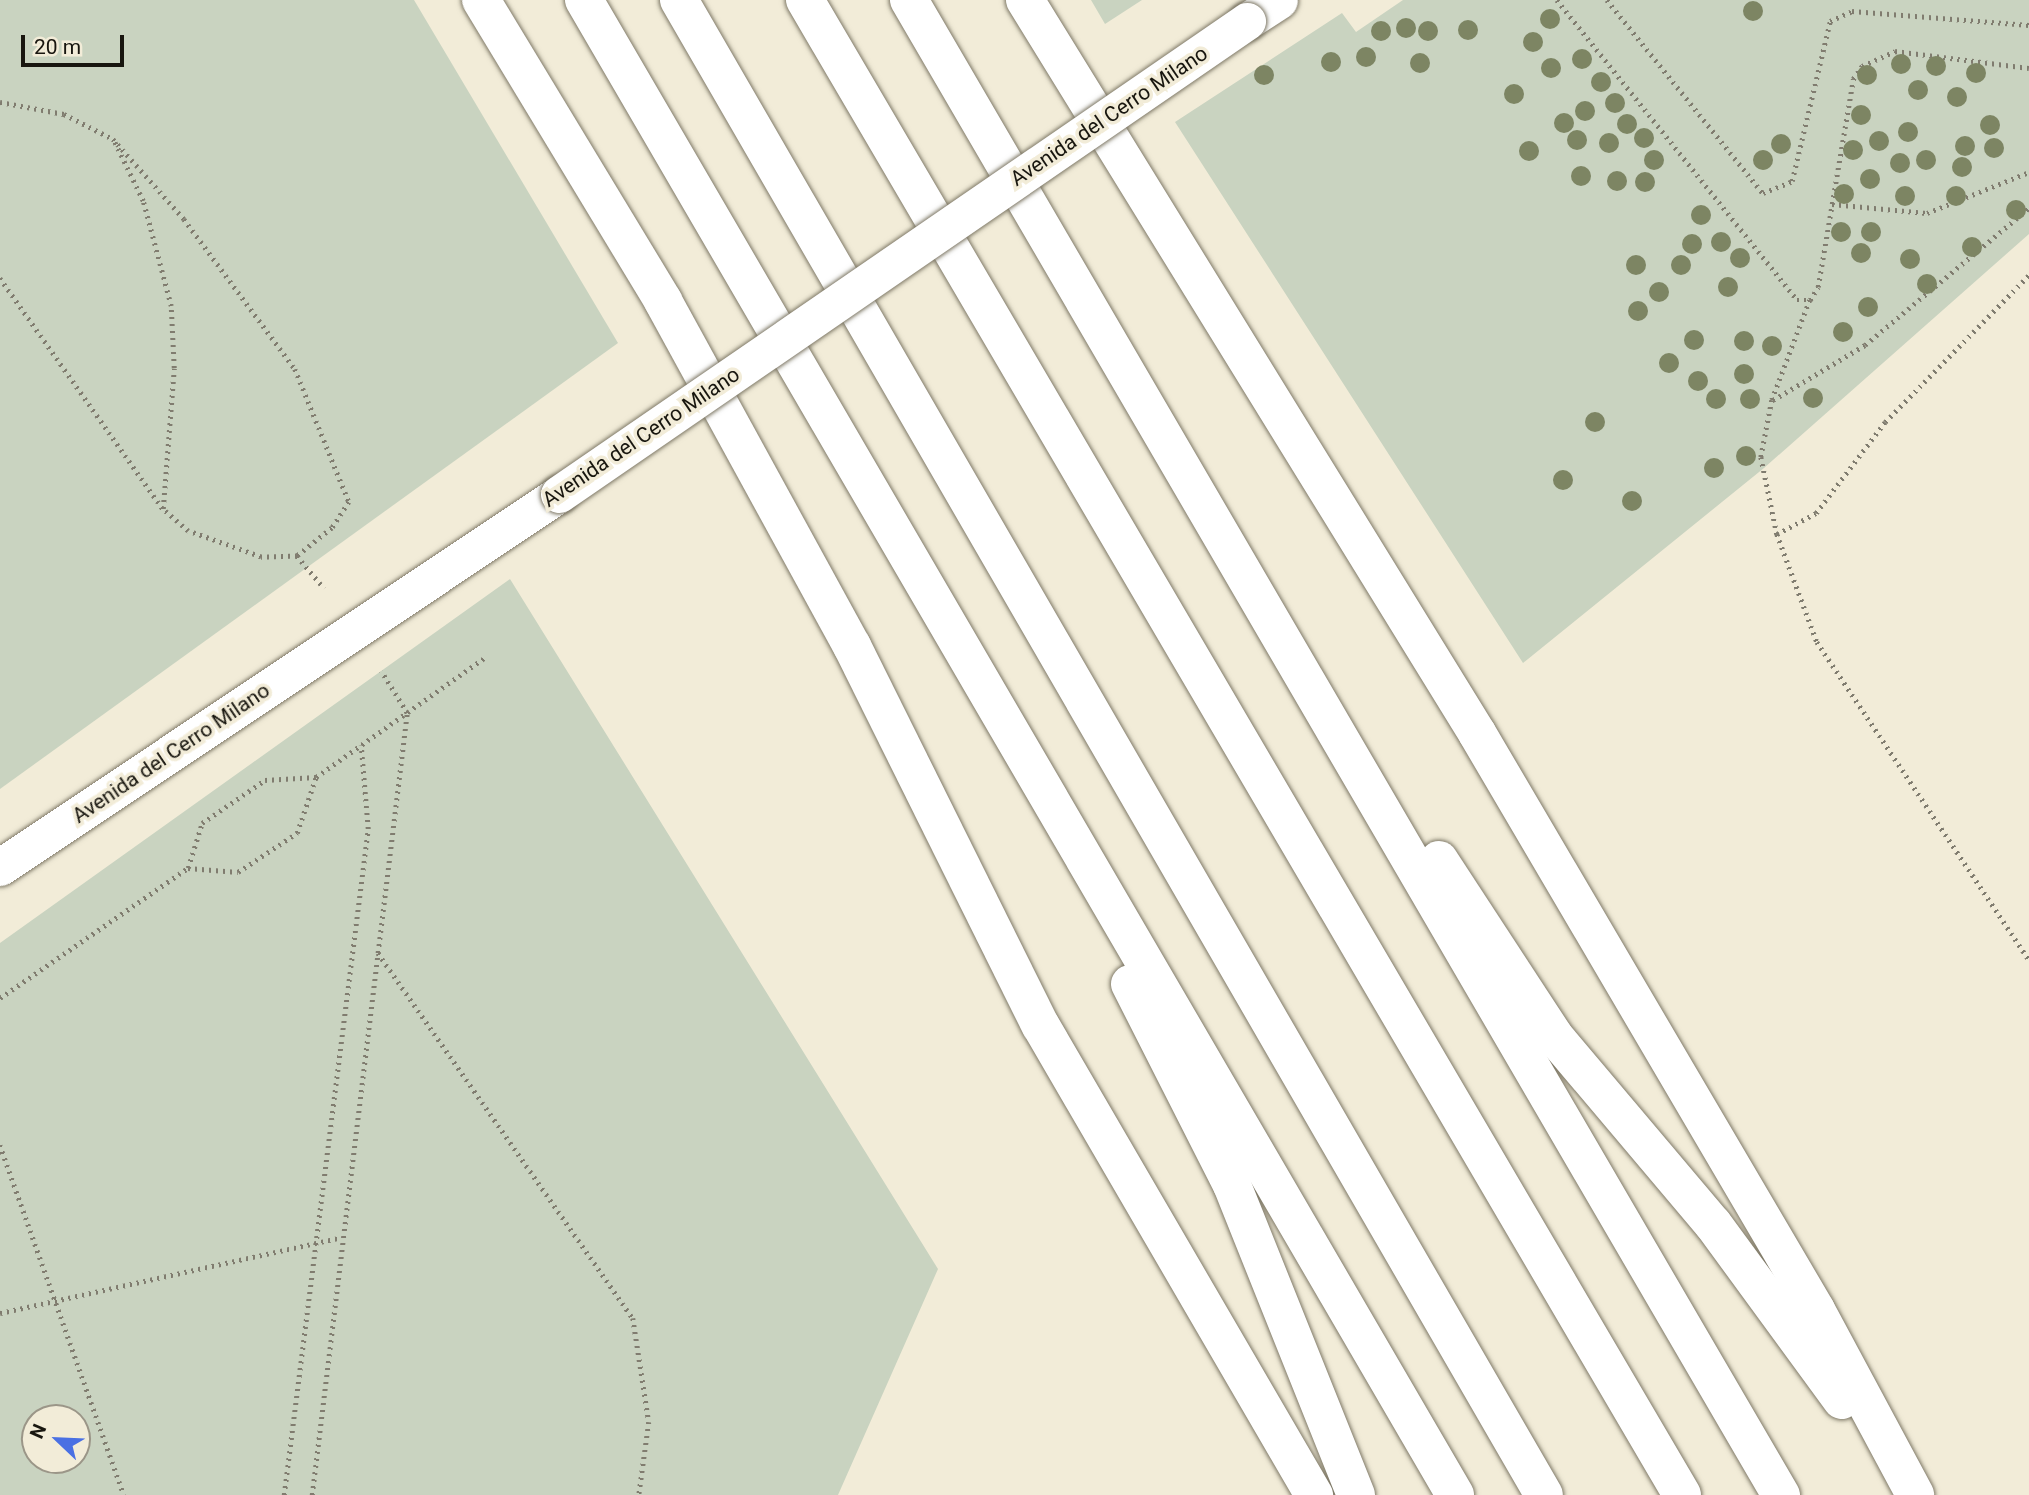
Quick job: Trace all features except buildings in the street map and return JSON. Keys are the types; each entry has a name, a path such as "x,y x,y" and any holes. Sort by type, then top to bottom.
{"highway":[{"path":"481,0 663,301 852,646 1041,1026 1314,1495"},
{"path":"584,0 1455,1495"},
{"path":"679,0 1544,1495"},
{"path":"805,0 1682,1495"},
{"path":"909,0 1781,1495"},
{"path":"1024,0 1477,733 1816,1310 1913,1495"},
{"path":"1186,471 1554,1036 1713,1224 1913,1495"},
{"path":"941,610 1233,1185 1356,1495"}],"street":[{"name":"Avenida del Cerro Milano","path":"0,867 559,494 1279,0"}],"path":[{"path":"1558,0 1787,292 1810,300"},
{"path":"1606,0 1763,193 1792,181 1830,22 1852,11 2029,25"},
{"path":"2029,68 1895,51 1874,56 1853,79 1832,204 1810,300 1772,400 1761,457 1777,534 1817,642 2029,960"},
{"path":"0,102 64,114 113,139 184,219 295,369 349,502 332,528 297,556 261,557 188,531 163,509 0,278"},
{"path":"113,139 143,201 171,306 174,368 163,509"},
{"path":"1832,204 1927,213 2029,173"},
{"path":"1772,400 1865,345 2029,208"},
{"path":"1777,534 1816,513 1885,422 2029,275"},
{"path":"297,556 324,588"},
{"path":"0,998 188,868 202,823 265,780 316,777 484,658"},
{"path":"312,1495 338,1238 407,713 380,671"},
{"path":"284,1495 368,829 362,745"},
{"path":"188,868 238,872 297,833 316,777"},
{"path":"377,952 633,1318 649,1422 639,1495"},
{"path":"0,1144 124,1495"},
{"path":"0,1314 338,1238"}],"green space":[{"path":"0,0 414,0 618,343 0,789"},
{"path":"1091,0 1142,0 1105,24"},
{"path":"1403,0 2029,0 2029,234 1764,468 1523,663 1175,122 1342,13 1356,32"},
{"path":"510,579 938,1269 838,1495 0,1495 0,943"}]}
